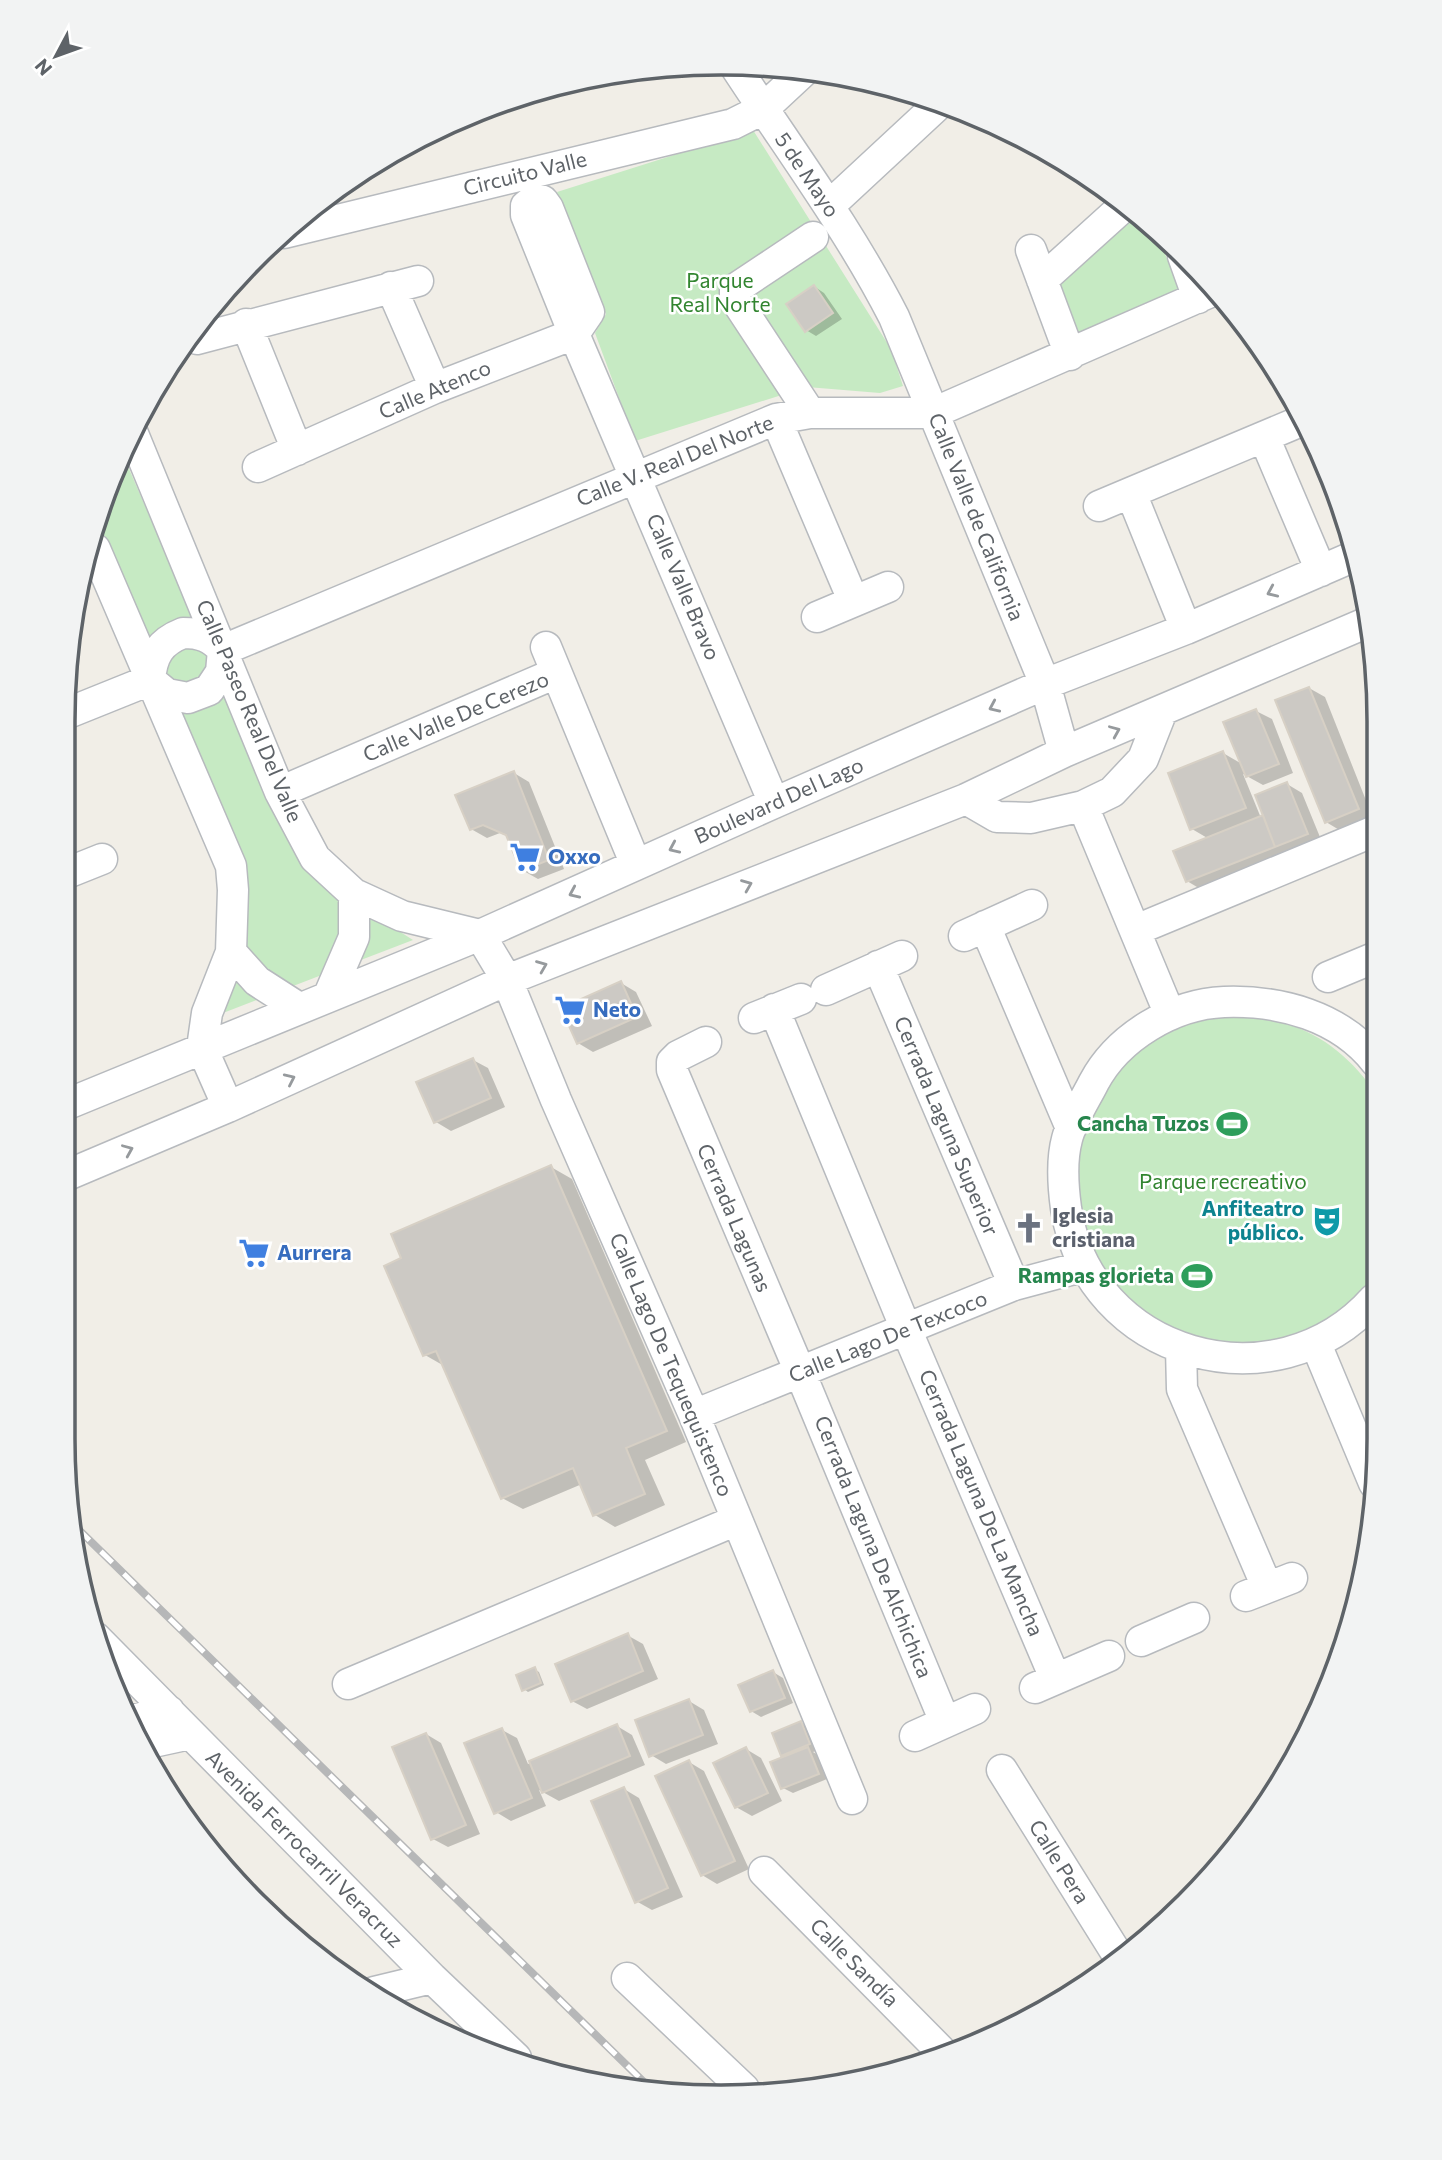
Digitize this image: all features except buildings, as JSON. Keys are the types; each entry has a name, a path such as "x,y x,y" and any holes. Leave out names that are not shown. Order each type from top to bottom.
{"street":[{"name":"5 de Mayo","path":"741,76 829,206 877,285"},
{"name":"Circuito Valle","path":"304,228 733,124 763,109 794,80"},
{"path":"829,206 932,111"},
{"path":"1042,280 1118,212"},
{"path":"810,413 735,299 734,289 813,237"},
{"path":"1031,250 1070,355"},
{"path":"202,337 405,284 435,388"},
{"name":"Calle Valle de California","path":"877,285 894,317 1045,684 1064,752"},
{"name":"Calle V. Real Del Norte","path":"223,650 776,419 810,413 933,413 1206,294"},
{"path":"246,324 297,450"},
{"name":"Calle Atenco","path":"258,467 435,388 574,334"},
{"name":"Calle Valle Bravo","path":"574,334 774,803"},
{"path":"776,419 853,600"},
{"path":"1099,506 1294,424"},
{"path":"1264,436 1321,571"},
{"name":"Calle Paseo Real Del Valle","path":"138,445 280,792 315,858 354,894 402,916 480,935"},
{"path":"1131,493 1186,629"},
{"path":"97,554 231,866 231,952 207,1013 202,1048 228,1107"},
{"name":"Boulevard Del Lago","path":"75,1101 480,935 1045,684 1186,629 1346,560"},
{"path":"817,617 888,587"},
{"path":"75,1172 228,1107 507,980 966,799 1064,752 1359,626"},
{"path":"183,633 198,633 213,639 223,650 222,672 209,690 188,698 167,694 150,680 151,664 157,650 168,639 183,633"},
{"name":"Calle Valle De Cerezo","path":"280,792 551,660 636,865"},
{"path":"76,710 150,680"},
{"path":"966,799 996,817 1031,818 1083,806 1112,792 1143,759 1162,711"},
{"path":"1083,806 1170,1014"},
{"path":"1136,930 1367,834"},
{"path":"75,870 102,859"},
{"path":"329,995 354,937 354,894"},
{"path":"1032,905 974,931 1071,1128"},
{"name":"Calle Lago De Tequequistenco","path":"480,935 507,980 555,1100 694,1415 852,1799"},
{"path":"231,952 257,981 299,1008"},
{"name":"Cerrada Laguna Superior","path":"788,1004 890,961 1014,1286"},
{"path":"1328,977 1367,961"},
{"path":"1367,1051 1335,1027 1296,1009 1254,1001 1211,1003 1170,1014 1134,1036 1103,1065 1066,1142 1062,1184 1069,1226 1085,1266 1110,1301 1142,1329 1181,1348 1226,1359 1272,1357 1316,1344 1357,1318 1367,1307"},
{"name":"Cerrada Laguna De La Mancha","path":"788,1004 906,1329 1045,1683 1108,1656"},
{"name":"Cerrada Lagunas","path":"706,1042 678,1056 672,1062 671,1070 800,1372"},
{"name":"Calle Lago De Texcoco","path":"694,1415 1014,1286 1085,1266"},
{"path":"1316,1344 1366,1463"},
{"path":"1181,1348 1182,1389 1268,1587"},
{"name":"Cerrada Laguna De Alchichica","path":"800,1372 945,1722"},
{"path":"348,1684 737,1520"},
{"path":"1141,1641 1194,1618"},
{"name":"Avenida Ferrocarril Veracruz","path":"113,1655 432,1978 504,2047"},
{"path":"915,1736 975,1709"},
{"path":"139,1718 169,1711"},
{"path":"151,1742 190,1734"},
{"name":"Calle Pera","path":"1002,1770 1115,1950"},
{"name":"Calle Sandía","path":"764,1872 937,2047"},
{"path":"384,1989 432,1978"},
{"path":"627,1978 739,2084"}],"green space":[{"name":"Parque Real Norte","path":"753,130 891,349 903,386 880,393 807,387 635,441 595,333 606,314 557,192"},
{"path":"1120,214 1164,250 1184,300 1074,348 1048,281"},
{"path":"128,466 294,850 331,888 413,940 223,1013 243,952 247,881 101,540"},
{"name":"Parque recreativo","path":"1243,1016 1300,1029 1337,1051 1367,1081 1367,1286 1337,1316 1298,1338 1209,1346 1128,1307 1079,1231 1075,1142 1120,1064 1156,1037 1198,1020"}],"railway":[{"path":"83,1534 641,2079"}],"place":[{"name":"Oxxo","path":"525,857"},
{"name":"Neto","path":"570,1010"},
{"name":"Cancha Tuzos","path":"1232,1124"},
{"name":"Anfiteatro público.","path":"1327,1221"},
{"name":"Iglesia cristiana","path":"1029,1228"},
{"name":"Aurrera","path":"254,1253"},
{"name":"Rampas glorieta","path":"1197,1276"}]}
